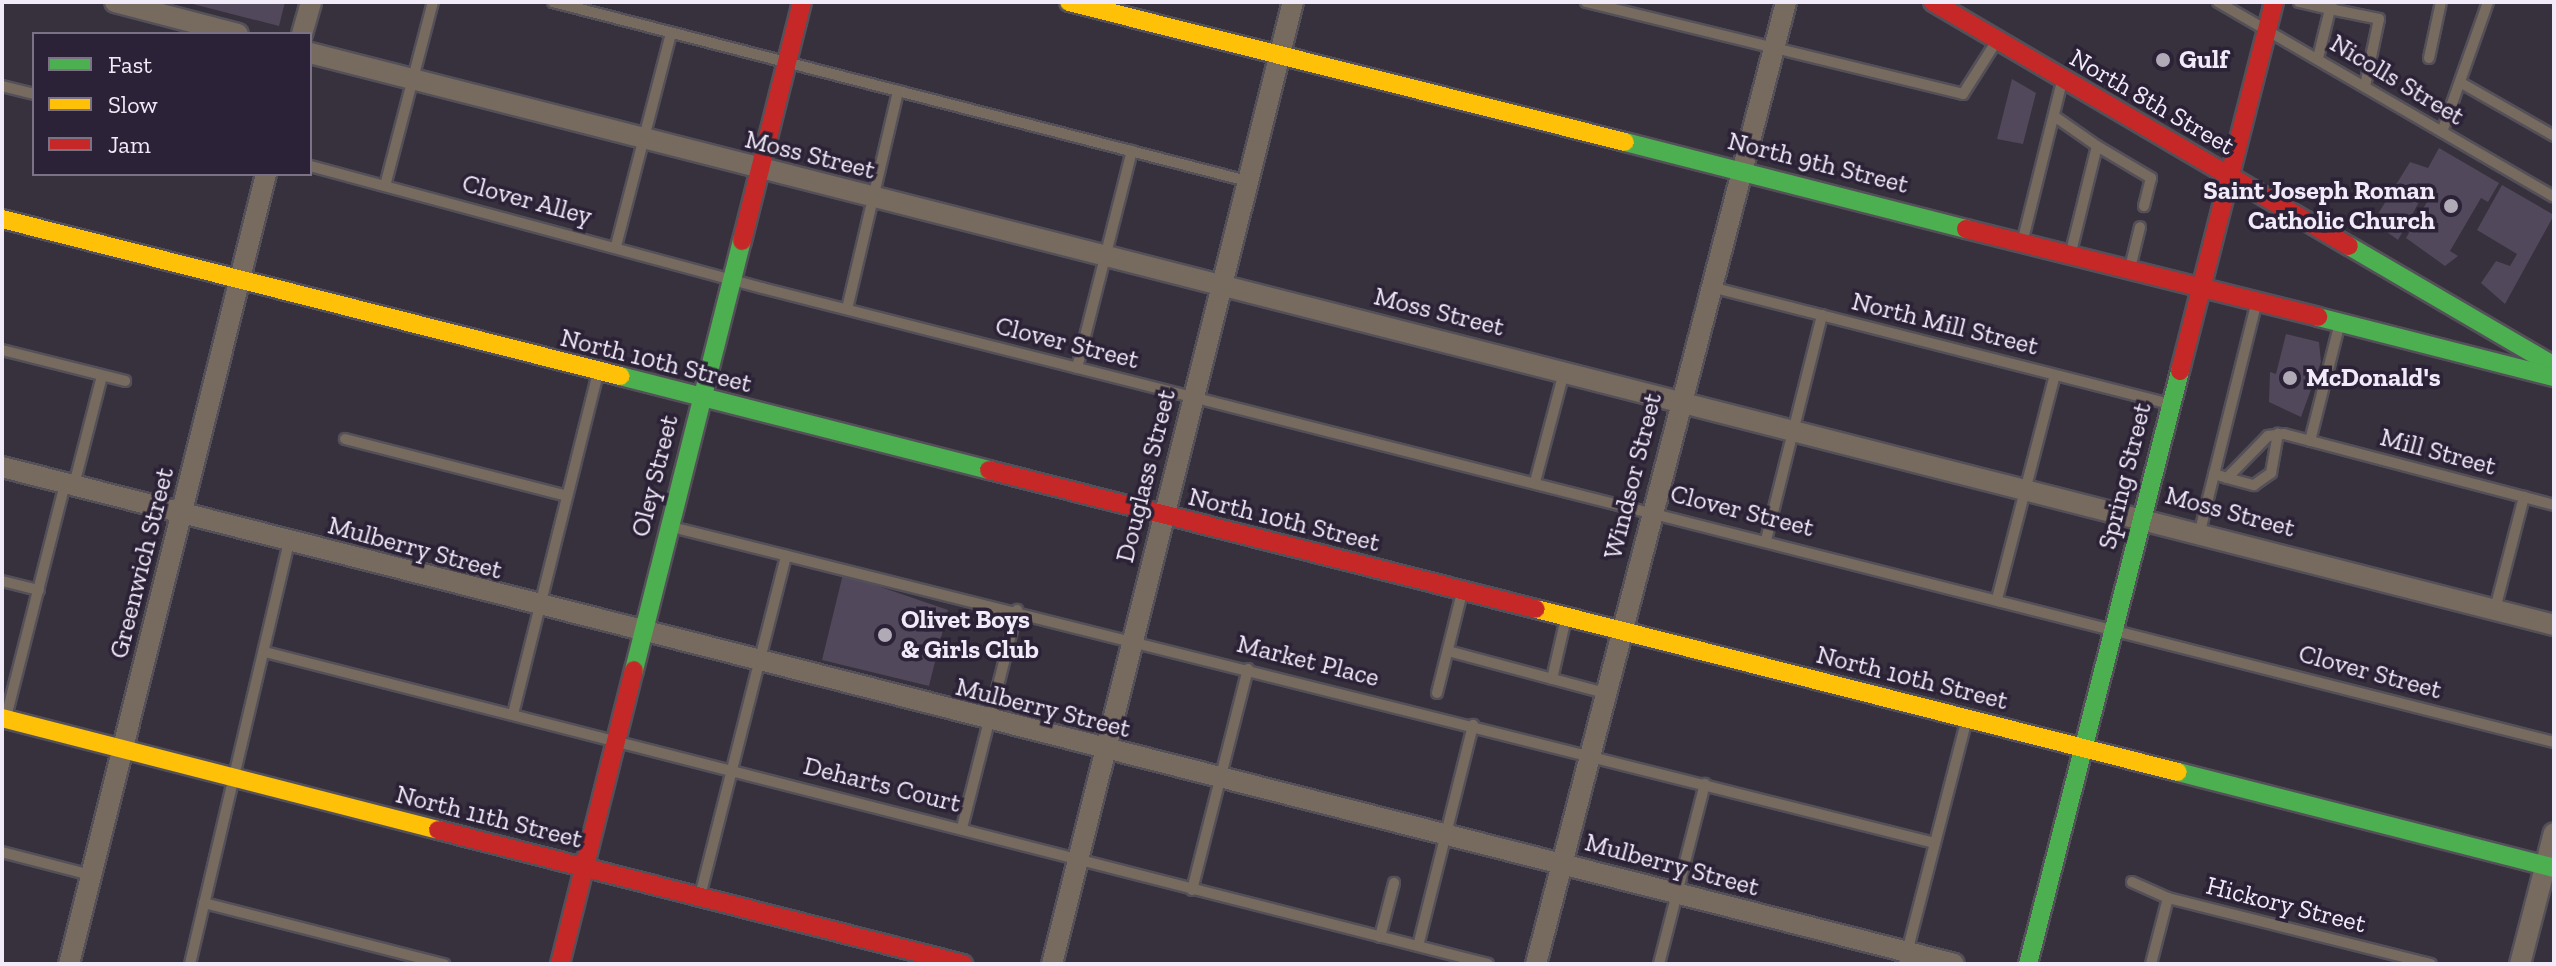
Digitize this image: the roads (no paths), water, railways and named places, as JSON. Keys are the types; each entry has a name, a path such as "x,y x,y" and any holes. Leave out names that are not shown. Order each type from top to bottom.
{"street":[{"path":"115,2 230,32"},
{"path":"303,32 311,2"},
{"name":"Oley Street","path":"560,964 802,2"},
{"name":"North 9th Street","path":"1069,2 2554,377"},
{"name":"Douglass Street","path":"1052,964 1293,2"},
{"name":"Windsor Street","path":"1536,964 1738,169 1786,2"},
{"name":"North 8th Street","path":"1933,2 2062,81 2554,366"},
{"name":"Spring Street","path":"2028,964 2274,2"},
{"name":"Moss Street","path":"312,54 759,169 1794,427 2554,625"},
{"name":"Greenwich Street","path":"69,964 266,176"},
{"name":"North 10th Street","path":"2,219 701,400 2550,867"},
{"name":"Mulberry Street","path":"2,467 539,608 1562,863 1906,958 1954,964"},
{"name":"North 11th Street","path":"4,718 963,964"},
{"path":"2520,964 2550,867 2554,833"}],"lane":[{"path":"385,186 433,2"},
{"path":"553,2 1247,181"},
{"path":"1586,2 1963,94 1996,42"},
{"name":"Nicolls Street","path":"2218,2 2554,197"},
{"path":"2299,2 2348,7 2379,19 2365,86"},
{"path":"2429,58 2441,2"},
{"path":"2442,132 2463,84 2488,2"},
{"path":"2318,58 2331,6"},
{"path":"616,246 671,33"},
{"path":"2023,241 2062,81"},
{"path":"2463,84 2554,136"},
{"path":"2,86 32,94"},
{"path":"847,309 898,91"},
{"path":"2054,116 2151,178 2144,206"},
{"path":"2071,253 2097,146"},
{"path":"1077,368 1132,151"},
{"name":"Clover Alley","path":"312,167 732,278"},
{"path":"2130,268 2140,227"},
{"name":"Clover Street","path":"732,278 1193,398 1766,540 2554,742"},
{"name":"North Mill Street","path":"1708,286 2170,404"},
{"path":"2200,531 2257,301"},
{"path":"1766,540 1822,315"},
{"path":"2310,441 2340,322"},
{"path":"2,350 125,381"},
{"path":"1535,482 1564,370"},
{"path":"513,714 598,373"},
{"path":"1997,599 2055,375"},
{"path":"4,718 102,376"},
{"path":"2214,474 2254,485 2271,473 2278,434"},
{"path":"2227,478 2278,434"},
{"name":"Mill Street","path":"2278,434 2554,505"},
{"path":"345,439 567,496"},
{"path":"2495,609 2524,497"},
{"name":"Market Place","path":"669,526 1017,610 1935,843"},
{"path":"190,964 289,542"},
{"path":"700,898 786,556"},
{"path":"2,581 39,590"},
{"path":"1437,693 1462,591"},
{"path":"962,828 1017,610"},
{"path":"1552,679 1567,617"},
{"path":"1448,651 1605,693"},
{"name":"Deharts Court","path":"265,652 1488,964"},
{"path":"1192,890 1248,669"},
{"path":"1906,958 1967,719"},
{"path":"1418,946 1473,725"},
{"path":"1659,964 1705,784"},
{"path":"2,852 91,875"},
{"name":"Hickory Street","path":"2132,882 2168,898 2398,960 2431,964"},
{"path":"1380,937 1394,883"},
{"path":"2151,964 2168,898"},
{"path":"204,903 440,964"}],"place":[{"name":"Gulf","path":"2163,60"},
{"name":"Saint Joseph Roman Catholic Church","path":"2451,206"},
{"name":"McDonald's","path":"2290,378"},
{"name":"Olivet Boys & Girls Club","path":"885,635"}]}
